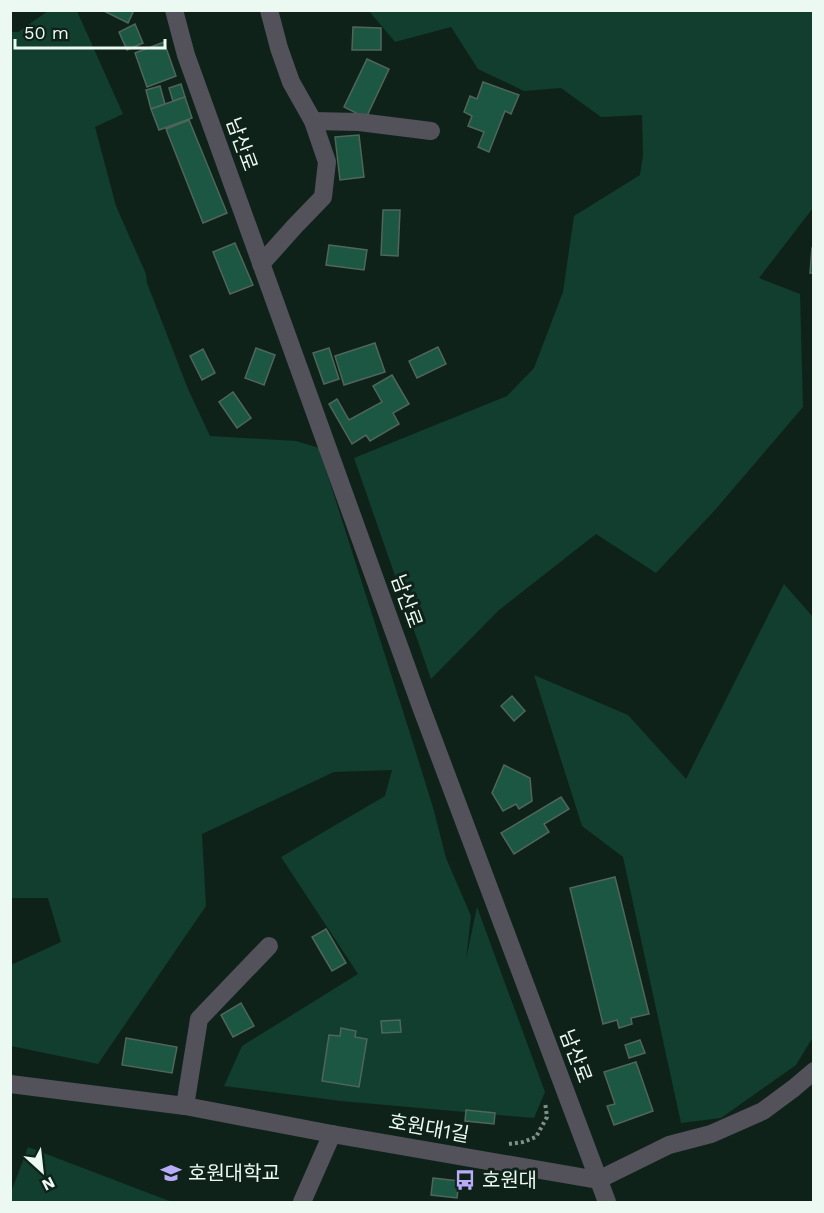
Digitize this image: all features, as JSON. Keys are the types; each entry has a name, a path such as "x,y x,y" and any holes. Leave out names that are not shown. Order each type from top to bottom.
{"street":[{"name":"남산로","path":"174,10 186,55 422,708 608,1203"},
{"path":"261,264 323,197 327,162 313,120 291,82 269,10"},
{"path":"313,120 359,122 431,131"},
{"path":"185,1106 199,1019 269,946"},
{"path":"598,1180 669,1145 711,1134 763,1111 795,1088 813,1071"},
{"name":"호원대1길","path":"10,1084 185,1106 598,1180"},
{"path":"302,1203 332,1134"}],"path":[{"path":"501,1143 517,1143 536,1137 547,1117 545,1102"}],"green space":[{"path":"48,11 77,11 123,114 95,127 116,206 146,274 147,283 188,389 210,436 296,441 319,448 414,746 446,858 471,916 466,959 477,907 545,1092 534,1118 341,1101 224,1086 242,1046 358,974 281,857 385,796 392,770 334,772 202,834 206,906 98,1064 11,1046 11,965 61,942 48,898 11,898 10,32 18,32"},
{"path":"369,11 813,11 813,208 759,278 800,294 803,407 715,510 656,573 596,534 499,610 431,679 354,458 507,396 534,368 563,292 574,216 640,175 643,155 642,115 601,117 561,88 524,91 478,69 451,27 395,42"},
{"path":"784,584 813,617 813,1037 796,1065 721,1118 681,1123 623,857 582,826 534,675 628,715 686,779"},
{"path":"28,1147 172,1202 11,1202 11,1192"}],"building":[{"path":"102,10 134,10 128,23"},
{"path":"135,24 143,43 127,50 119,32"},
{"path":"353,27 381,28 381,50 352,50"},
{"path":"164,42 176,76 147,87 135,53"},
{"path":"367,59 389,69 366,118 344,107"},
{"path":"483,82 519,95 511,114 505,111 489,152 478,147 484,132 468,126 472,116 464,112 470,96 477,99"},
{"path":"181,84 185,97 173,101 169,88"},
{"path":"160,86 165,104 151,109 146,90"},
{"path":"185,97 192,118 159,130 151,109"},
{"path":"189,120 227,213 203,223 166,129"},
{"path":"359,135 364,177 340,180 335,137"},
{"path":"383,210 400,210 398,256 381,255"},
{"path":"235,243 253,285 230,294 213,252"},
{"path":"329,245 367,250 364,270 326,265"},
{"path":"812,248 814,248 814,273 810,273"},
{"path":"375,343 385,372 344,385 335,356"},
{"path":"438,347 446,364 417,378 409,361"},
{"path":"256,348 275,355 264,385 245,378"},
{"path":"329,348 339,379 324,384 313,353"},
{"path":"203,349 215,373 202,380 190,356"},
{"path":"392,375 409,404 393,413 399,424 370,441 366,435 352,444 329,404 337,399 349,420 382,402 373,386"},
{"path":"233,392 251,418 237,428 219,402"},
{"path":"512,696 525,711 514,721 501,706"},
{"path":"504,765 530,778 532,801 519,809 516,804 503,811 492,793"},
{"path":"561,797 569,809 544,824 549,832 514,854 501,833"},
{"path":"615,877 649,1014 631,1018 632,1024 619,1028 617,1020 603,1024 570,888"},
{"path":"326,929 346,963 332,971 312,937"},
{"path":"241,1003 254,1026 233,1037 221,1015"},
{"path":"400,1020 401,1032 382,1033 381,1021"},
{"path":"341,1028 356,1031 355,1037 367,1039 359,1087 322,1081 329,1035 340,1036"},
{"path":"126,1038 177,1047 172,1073 122,1065"},
{"path":"640,1040 645,1053 629,1058 625,1045"},
{"path":"636,1062 653,1111 614,1125 607,1106 615,1104 604,1072"},
{"path":"466,1110 495,1113 494,1124 465,1121"},
{"path":"433,1178 459,1181 457,1198 431,1195"}],"place":[{"name":"호원대학교","path":"171,1173"},
{"name":"호원대","path":"465,1180"}]}
